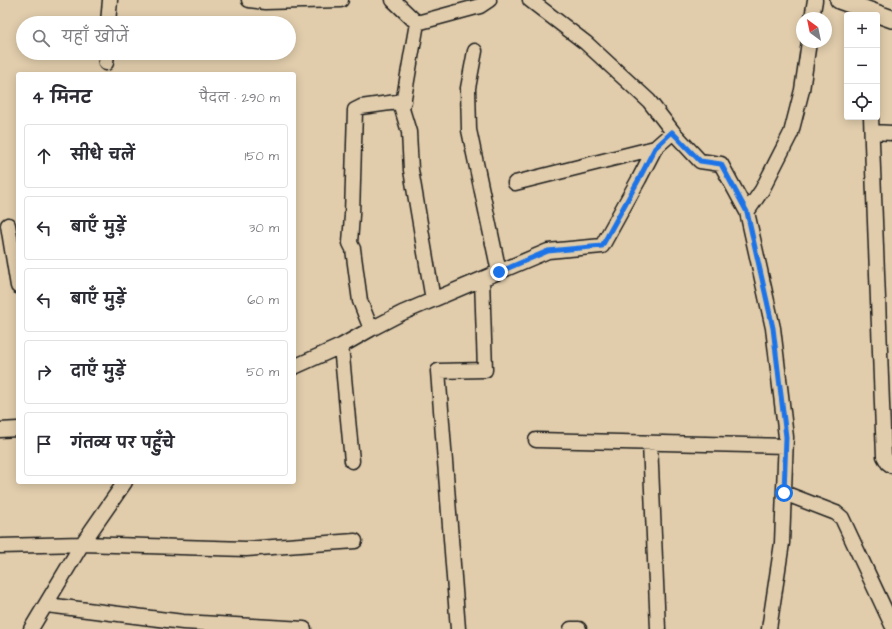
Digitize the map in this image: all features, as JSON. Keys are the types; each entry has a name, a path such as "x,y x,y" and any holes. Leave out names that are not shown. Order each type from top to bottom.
{"street":[{"path":"109,16 110,0"},
{"path":"249,0 265,2 341,0"},
{"path":"393,0 417,23"},
{"path":"417,23 480,6 489,0"},
{"path":"530,0 586,43 649,101 672,132 700,161 721,164 747,212 773,328 786,437 782,543 768,629"},
{"path":"813,12 815,0"},
{"path":"839,0 868,12"},
{"path":"880,16 892,19"},
{"path":"417,23 402,109 409,132 411,170 433,300"},
{"path":"747,212 762,190 791,133 802,90 808,48"},
{"path":"475,51 468,88 469,130 499,272"},
{"path":"371,329 360,301 355,260 350,243 355,110 361,107 404,101"},
{"path":"871,120 884,456 888,463 892,466"},
{"path":"296,366 341,346 371,329 433,300 548,251 602,246 655,148 672,132"},
{"path":"872,132 892,133"},
{"path":"515,183 655,148"},
{"path":"8,225 16,274"},
{"path":"458,629 438,371 485,370 482,279"},
{"path":"341,346 352,461"},
{"path":"0,430 16,429"},
{"path":"536,440 785,446"},
{"path":"650,443 658,629"},
{"path":"31,629 47,605 82,544 123,484"},
{"path":"784,493 836,513 842,518 892,625"},
{"path":"0,546 82,544 246,549 355,541"},
{"path":"47,605 182,626 304,629"},
{"path":"571,629 579,629"}],"route":[{"path":"499,272 548,251 602,246 655,148 672,132 700,161 721,164 747,212 773,328 786,437 784,493"}]}
